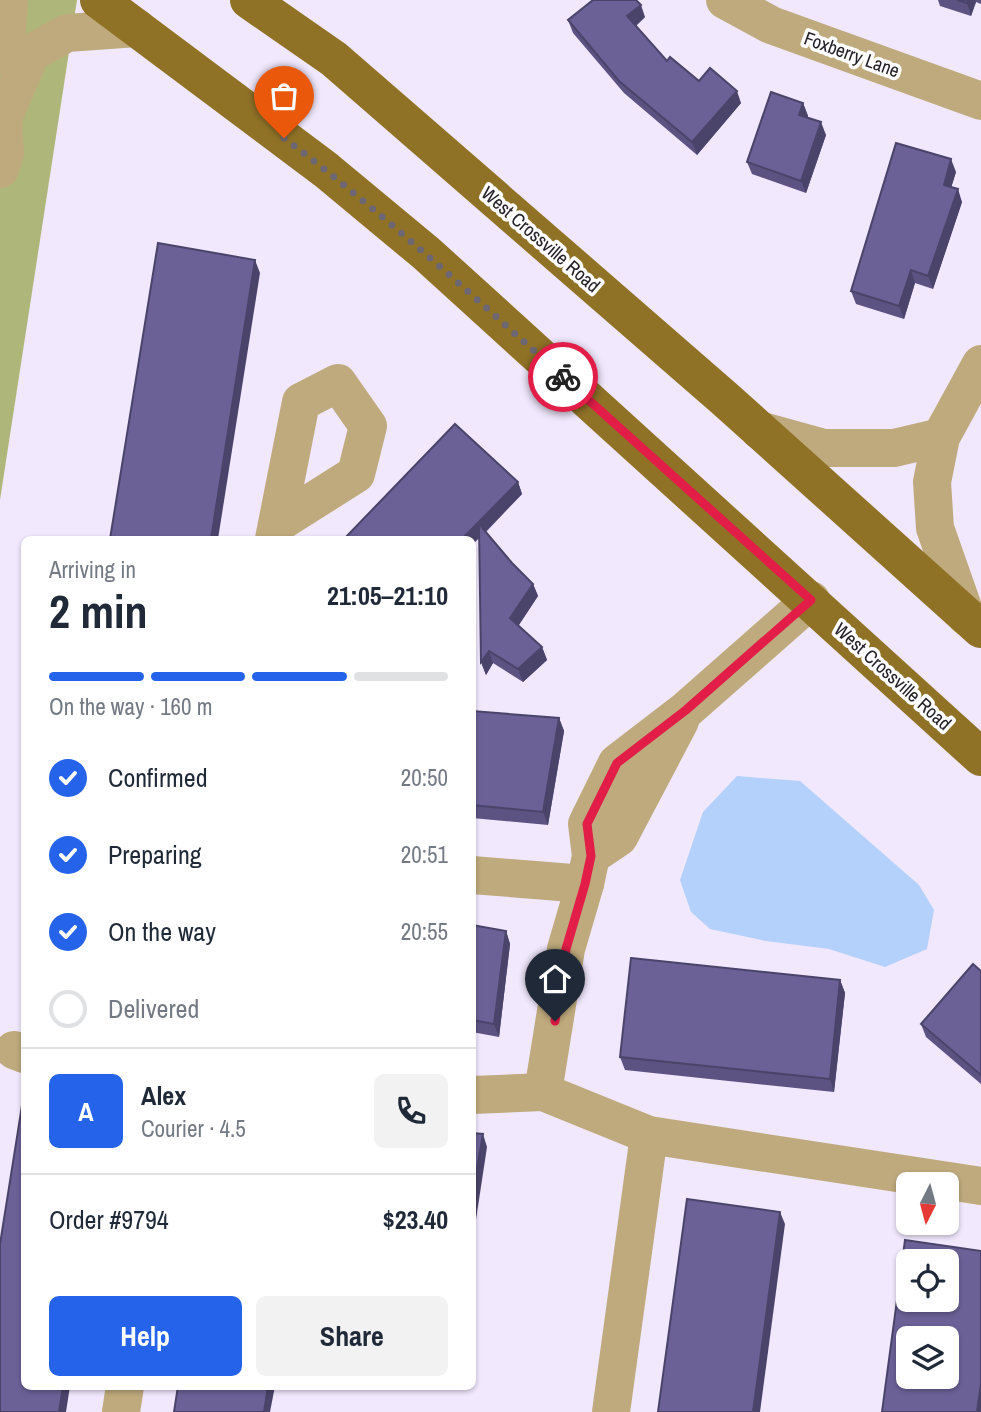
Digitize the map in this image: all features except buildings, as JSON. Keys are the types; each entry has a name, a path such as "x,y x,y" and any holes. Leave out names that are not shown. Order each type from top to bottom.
{"main road":[{"name":"West Crossville Road","path":"99,0 326,170 426,254 811,600 981,757"},
{"name":"West Crossville Road","path":"249,0 334,59 760,430 973,622"}],"street":[{"path":"0,169 5,153 3,118 12,51 9,0"},
{"name":"Foxberry Lane","path":"725,0 771,25 981,101"},
{"path":"12,51 67,33 137,28"},
{"path":"973,622 935,528 932,482 941,437 981,364"},
{"path":"338,383 368,426 356,474 276,531 301,402 338,383"},
{"path":"760,430 824,448 894,448 941,437"},
{"path":"543,1092 566,949 588,870 587,824 617,763 686,710 811,600"},
{"path":"476,875 588,870"},
{"path":"476,1095 543,1092 649,1135 981,1186"},
{"path":"611,1412 649,1135"},
{"path":"121,1412 124,1390"}],"green space":[{"path":"0,0 77,0 0,500"}],"water":[{"path":"737,776 800,781 919,885 934,910 927,949 885,967 829,949 766,941 710,929 691,912 680,880 703,812"}],"way so far":[{"path":"284,138 426,254 563,377"}],"route":[{"path":"555,1021 566,949 591,856 587,824 617,763 686,710 811,600 563,377"}]}
